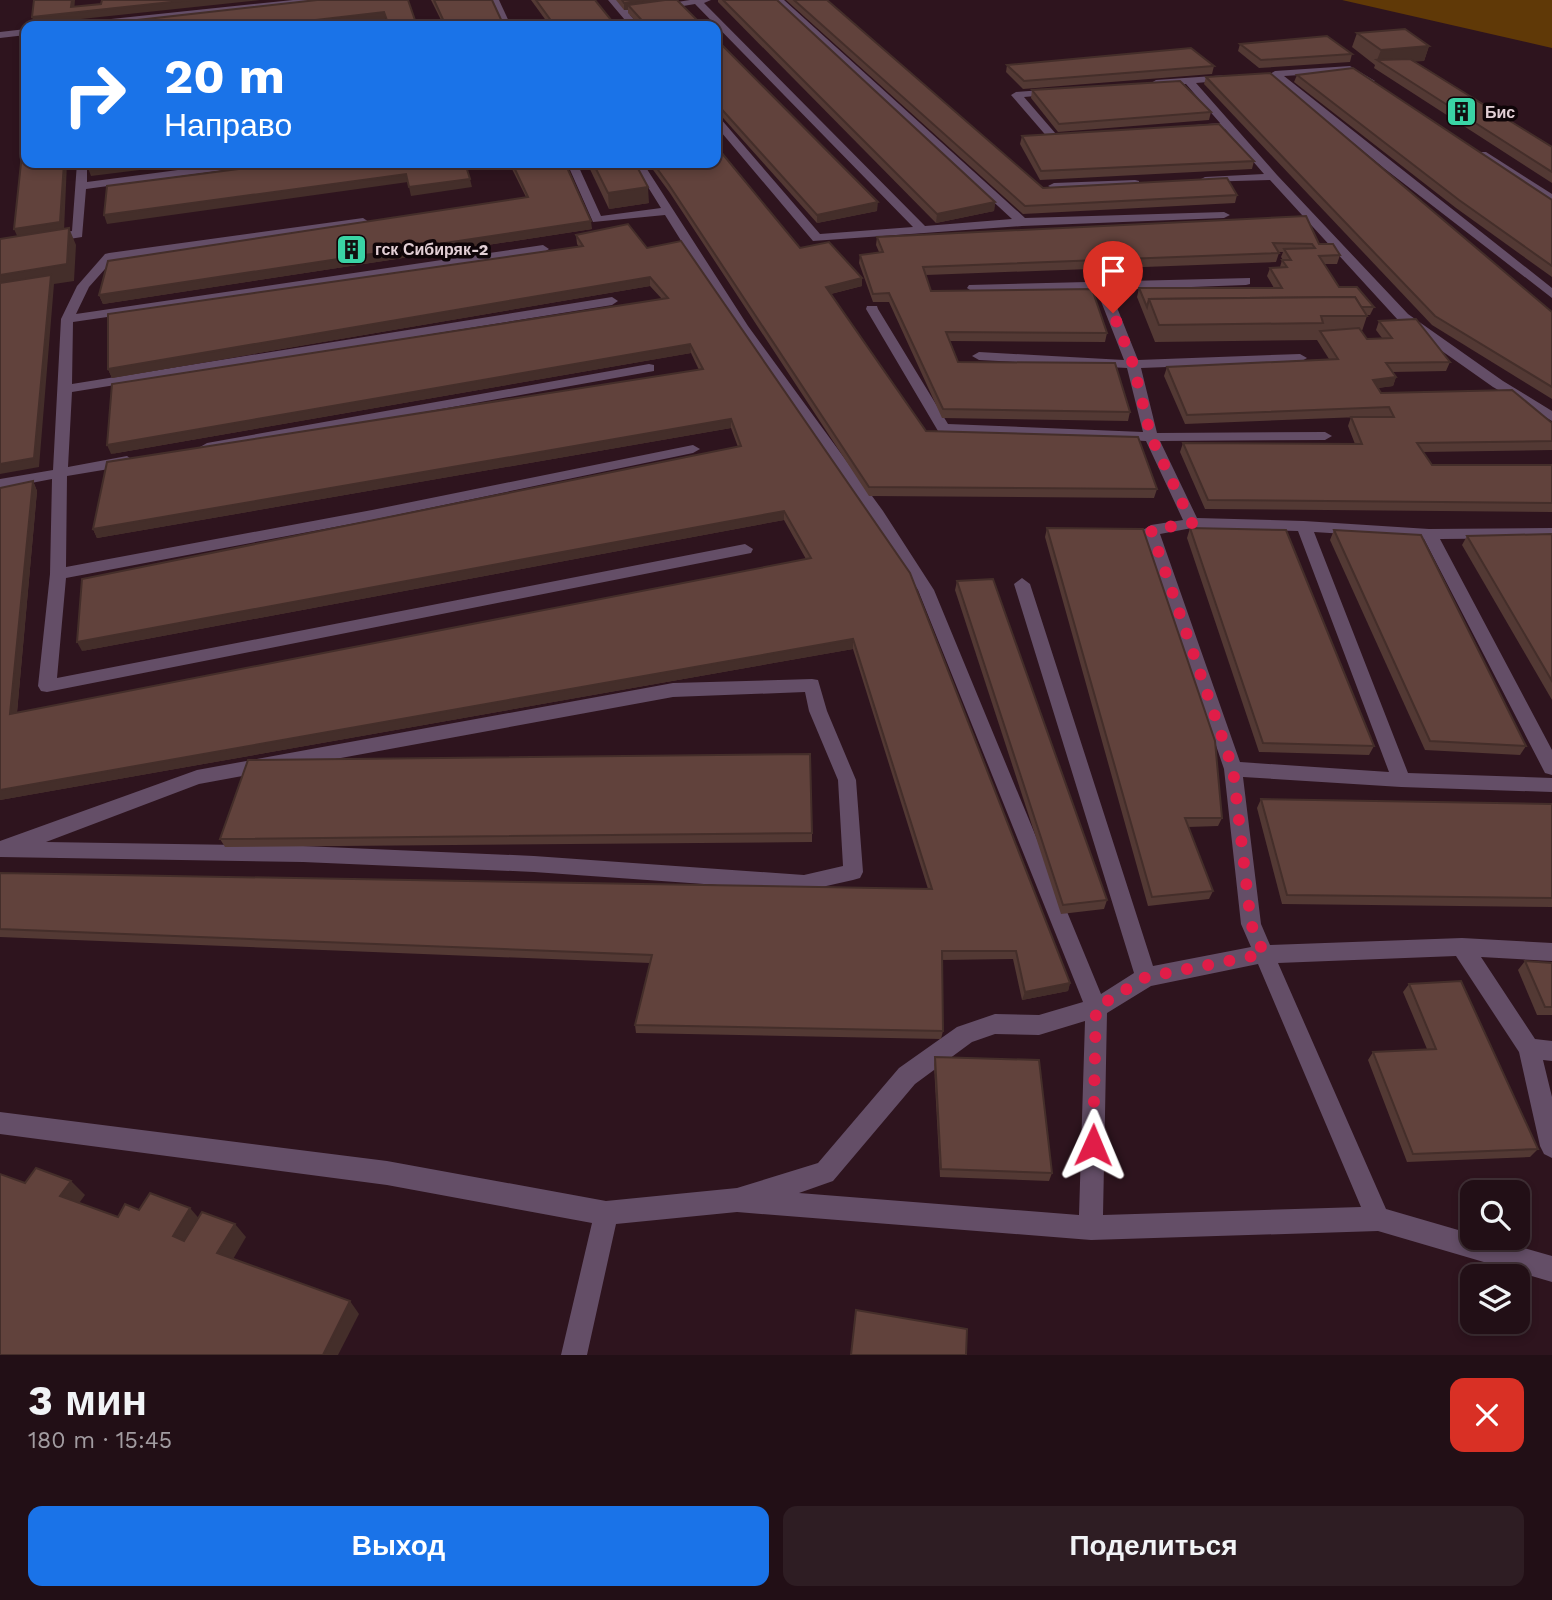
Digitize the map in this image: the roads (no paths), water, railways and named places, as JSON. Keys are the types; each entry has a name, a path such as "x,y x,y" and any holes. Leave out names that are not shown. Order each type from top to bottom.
{"lane":[{"path":"126,21 318,0"},
{"path":"495,0 505,21"},
{"path":"612,0 630,21"},
{"path":"779,0 1022,222"},
{"path":"623,13 700,1 719,21"},
{"path":"721,23 922,230"},
{"path":"0,35 21,33"},
{"path":"1384,90 1350,68 1269,74 1552,294"},
{"path":"1149,84 1238,77"},
{"path":"1189,80 1273,177 1403,317 1498,384 1552,417"},
{"path":"1069,90 1016,95 1053,137 1080,135"},
{"path":"1188,128 1228,125"},
{"path":"721,126 817,239 1022,222 1224,215"},
{"path":"1474,149 1552,200"},
{"path":"0,246 78,234 82,168"},
{"path":"81,186 216,168"},
{"path":"574,168 597,220 668,211"},
{"path":"641,168 742,327 878,515 926,590 1096,1008 1091,1228"},
{"path":"1191,180 1273,177"},
{"path":"1055,186 1150,182"},
{"path":"373,221 109,257 83,286 67,319 58,574 47,687 744,549"},
{"path":"67,319 543,249"},
{"path":"973,288 1102,287 1246,281"},
{"path":"1102,287 1133,364 1151,437 1192,523"},
{"path":"65,389 612,301"},
{"path":"872,309 943,428 1151,437 1325,436"},
{"path":"979,356 1133,364 1300,358"},
{"path":"197,448 649,368"},
{"path":"58,574 372,515 693,449"},
{"path":"0,484 142,458"},
{"path":"1378,1219 1251,924 1233,769 1151,530 1192,523 1304,526 1429,534 1552,533"},
{"path":"1304,526 1401,780"},
{"path":"1429,534 1552,768"},
{"path":"1022,584 1146,977"},
{"path":"812,685 818,711 847,780 853,872 804,883 507,863 303,854 4,848 197,777 673,690 812,685"},
{"path":"1233,769 1401,780 1552,785"},
{"path":"737,1200 825,1173 906,1076 965,1034 995,1024 1039,1025 1096,1008 1146,977 1264,954 1462,947 1552,952"},
{"path":"1462,947 1530,1048 1552,1146"},
{"path":"1530,1048 1552,1051"},
{"path":"0,1123 171,1147 387,1172 606,1213 737,1200 1091,1228 1378,1219 1552,1269"},
{"path":"574,1355 606,1213"}],"place":[{"name":"Бис","path":"1462,112"},
{"name":"гск Сибиряк-2","path":"352,249"}]}
